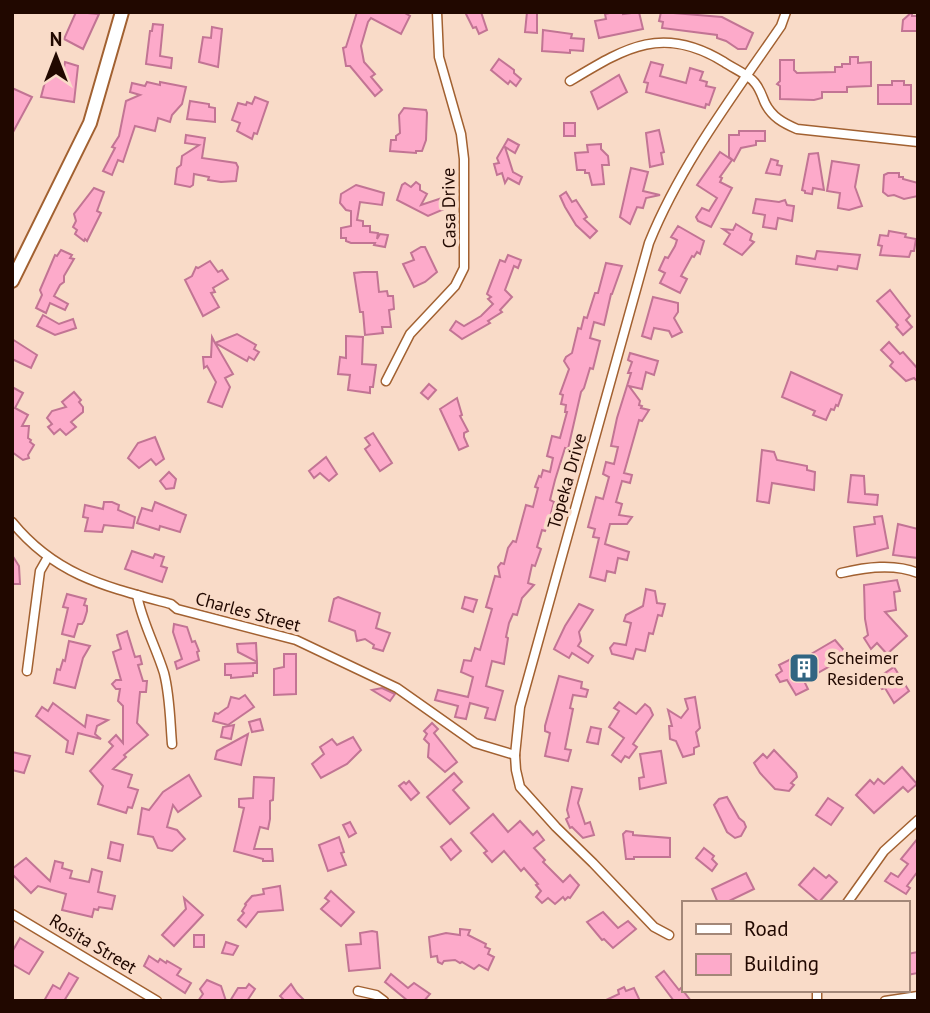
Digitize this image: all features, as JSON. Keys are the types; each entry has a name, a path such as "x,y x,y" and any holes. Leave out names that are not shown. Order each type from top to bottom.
{"main road":[{"path":"12,281 90,123 122,12"}],"street":[{"name":"Casa Drive","path":"386,381 410,334 455,286 464,268 462,144 457,115 439,57 437,12"},
{"name":"Topeka Drive","path":"669,934 654,927 520,787 515,755 520,707 649,243 681,176 712,124 780,26 786,12"},
{"path":"570,81 629,48 651,43 690,46 708,53 754,81 770,112 781,122 797,129 918,142"},
{"name":"Charles Street","path":"12,522 48,557 85,579 171,604 177,610 296,640 397,688 475,743 515,755"},
{"path":"27,671 40,571 48,557"},
{"path":"841,573 898,566 918,573"},
{"path":"137,595 165,676 172,744"},
{"path":"848,901 884,851 918,820"},
{"name":"Rosita Street","path":"12,914 157,1001"},
{"path":"358,990 376,995 384,1001"},
{"path":"885,1001 918,996"}],"building":[{"path":"76,12 99,14 83,49 64,39"},
{"path":"357,12 403,12 410,16 401,34 371,18 368,22 361,46 364,62 375,74 371,77 382,90 375,96 350,66 346,66 343,48 346,47"},
{"path":"465,12 481,12 487,30 479,34"},
{"path":"527,12 537,12 537,33 525,32"},
{"path":"639,12 643,29 599,38 595,21 606,19 605,14"},
{"path":"661,12 722,17 753,33 746,49 738,49 717,38 717,35 662,28 663,22 659,21"},
{"path":"912,12 912,16 918,16 918,31 902,31 903,20"},
{"path":"153,24 163,25 160,56 172,58 171,68 146,64"},
{"path":"212,27 222,29 218,67 199,62 203,37 211,38"},
{"path":"543,30 572,34 571,38 584,39 583,51 542,51"},
{"path":"850,57 858,57 858,63 871,62 871,86 847,87 847,92 822,92 822,98 814,100 780,99 780,86 777,84 780,81 780,60 794,60 794,70 797,73 835,72 835,67 850,64"},
{"path":"499,59 521,79 516,86 510,81 508,84 491,70"},
{"path":"65,62 78,66 74,102 41,97 47,74 54,75 55,67 64,68"},
{"path":"651,62 663,65 660,76 686,83 690,68 703,72 700,80 707,82 706,86 715,88 709,105 706,104 705,108 646,92 648,83 644,82"},
{"path":"619,75 627,92 598,109 591,92"},
{"path":"892,81 904,81 904,85 911,85 911,104 878,104 878,85 892,85"},
{"path":"147,82 186,87 182,104 172,115 170,122 158,118 155,131 135,126 123,162 118,160 112,175 103,171 119,136 126,101 140,95 130,92 132,83 145,86"},
{"path":"12,88 32,97 12,134"},
{"path":"255,97 268,102 257,134 254,133 252,139 237,131 240,123 232,120 238,103 252,104"},
{"path":"190,101 209,104 209,107 215,108 215,122 187,119"},
{"path":"404,108 426,110 426,140 422,151 390,151 391,140 396,140 400,133 399,115"},
{"path":"564,123 575,123 575,136 564,136"},
{"path":"659,130 664,152 661,153 663,164 650,167 646,133"},
{"path":"739,131 765,131 765,141 756,141 756,145 741,148 734,161 729,157 729,135 739,135"},
{"path":"186,135 205,138 202,158 236,163 236,181 208,180 209,177 194,174 193,185 190,187 175,184 182,156 199,145 185,143"},
{"path":"508,139 519,145 515,153 505,147 513,172 522,177 519,184 508,178 505,183 502,173 497,175 494,164 499,163 497,158"},
{"path":"601,144 601,149 608,156 609,165 602,165 604,184 592,185 589,173 577,170 575,153 588,152 587,145"},
{"path":"720,152 732,160 720,177 720,182 732,188 711,227 698,221 696,217 702,208 709,211 717,198 697,185"},
{"path":"818,153 824,190 813,188 812,194 805,193 802,190 809,154"},
{"path":"771,159 782,166 780,175 766,173"},
{"path":"832,161 859,165 855,187 862,206 849,210 838,208 840,193 827,191"},
{"path":"631,168 648,172 643,191 660,195 646,198 643,208 637,207 630,224 620,217"},
{"path":"899,173 899,177 918,183 918,196 904,199 888,196 883,192 884,175"},
{"path":"416,182 420,185 420,190 427,194 421,205 445,197 449,207 428,216 397,200 402,185 405,183 411,187"},
{"path":"356,185 384,193 382,205 360,202 357,220 363,221 363,226 370,226 370,232 378,233 377,239 380,234 388,235 385,247 374,245 375,243 351,243 346,241 346,238 341,238 341,228 351,226 351,211 346,210 340,203 341,194"},
{"path":"94,188 104,192 97,211 101,213 87,241 84,241 75,234 77,230 73,227 76,221 74,214"},
{"path":"566,192 572,202 576,200 587,217 584,219 597,231 590,238 576,225 565,207 560,196"},
{"path":"756,199 779,202 785,200 787,205 794,206 792,221 778,218 776,229 763,227 765,215 753,213"},
{"path":"736,224 752,234 750,240 754,242 742,255 724,244 730,234 723,229 733,230"},
{"path":"678,226 704,241 700,254 697,252 692,256 681,276 687,279 680,293 660,283 665,273 659,270 665,257 668,258 675,246 677,240 671,237"},
{"path":"889,231 916,239 914,251 911,251 909,257 880,255 880,235 888,236"},
{"path":"425,247 437,272 414,287 403,264 414,260 411,253"},
{"path":"61,250 72,255 70,258 74,259 64,276 64,282 54,296 68,304 65,310 50,303 46,313 36,308 42,295 40,290 55,255"},
{"path":"817,251 860,255 857,269 838,266 837,270 796,264 797,256 815,259"},
{"path":"508,255 521,260 518,268 514,266 505,290 512,297 500,310 502,312 488,321 490,323 462,339 450,330 456,321 464,326 481,316 493,304 487,294 500,260 505,262"},
{"path":"210,261 218,272 222,270 228,279 213,288 215,292 211,293 219,307 203,316 185,280 192,276 196,267"},
{"path":"606,263 622,266 611,294 604,325 594,322 590,338 600,341 593,369 590,368 581,392 568,449 565,448 555,480 550,500 554,502 549,521 545,531 542,530 537,547 541,549 535,566 532,565 528,583 534,585 522,598 517,615 513,614 509,623 504,664 492,661 486,686 503,691 495,720 485,718 488,708 470,703 466,719 455,717 458,706 435,700 438,690 468,697 473,677 461,672 464,660 471,661 475,648 480,650 492,609 486,607 495,576 500,577 498,567 501,563 504,564 508,548 513,541 516,542 526,505 533,507 539,476 541,477 543,470 550,472 553,458 547,456 552,436 560,438 567,412 566,405 561,404 563,395 560,394 569,369 564,361 572,353 578,328 581,329 595,293 598,293"},
{"path":"377,272 379,292 387,291 388,296 393,296 394,309 389,310 391,327 382,327 383,333 365,335 354,273"},
{"path":"890,290 910,316 906,320 912,327 903,335 896,327 898,325 877,301"},
{"path":"653,297 678,303 678,312 674,318 682,332 672,337 669,331 654,328 651,339 642,336"},
{"path":"43,315 59,324 73,319 76,328 55,335 37,326"},
{"path":"237,334 256,345 254,349 259,352 254,360 249,357 247,361 215,343"},
{"path":"346,336 363,337 362,364 376,365 370,393 348,390 350,375 338,374 340,357 346,358"},
{"path":"212,337 233,374 225,378 230,387 222,407 208,402 216,382 207,366 204,368 203,357 211,357"},
{"path":"12,339 37,355 31,368 12,359"},
{"path":"889,342 900,354 903,352 918,369 918,382 914,378 906,381 890,366 893,362 881,350"},
{"path":"630,353 658,361 654,375 646,372 642,389 629,386 640,401 641,408 649,410 642,421 639,420 624,473 632,475 630,483 622,481 616,502 622,504 619,515 632,517 627,524 610,524 605,544 629,552 627,560 618,558 615,573 607,571 605,581 590,577 599,538 593,537 595,529 588,527 596,497 603,499 609,477 603,474 606,462 614,464 618,447 611,446 631,373 628,373 632,362 628,360"},
{"path":"791,372 842,395 838,406 836,405 834,410 831,409 826,420 813,415 815,411 782,397"},
{"path":"429,384 436,390 428,399 421,393"},
{"path":"12,387 23,393 15,408 28,415 22,426 29,426 28,438 34,445 29,458 23,460 12,452"},
{"path":"74,392 83,407 83,412 71,422 76,427 66,435 60,429 54,434 48,427 52,424 47,418 52,411 66,407 62,402"},
{"path":"457,398 462,415 460,416 468,431 464,433 464,437 468,446 459,450 440,409"},
{"path":"373,433 392,463 380,471 365,449 370,445 365,438"},
{"path":"155,437 164,459 156,465 151,459 139,468 128,458 138,443"},
{"path":"762,450 774,452 777,460 807,466 807,470 815,472 814,490 772,483 769,503 757,501"},
{"path":"326,457 337,474 329,481 320,473 314,478 309,471"},
{"path":"169,472 176,479 174,488 166,489 160,481"},
{"path":"851,475 864,476 865,494 878,495 877,505 848,502"},
{"path":"104,502 119,505 118,510 135,517 133,528 104,525 102,532 85,531 88,518 83,517 85,505 103,509"},
{"path":"155,502 186,515 180,532 160,526 159,530 137,523 142,508 152,511"},
{"path":"882,516 888,548 857,556 854,527 875,524 874,517"},
{"path":"898,524 918,529 918,558 893,555"},
{"path":"132,551 153,558 155,554 164,557 161,566 167,568 162,582 125,569"},
{"path":"12,555 19,566 20,584 12,584"},
{"path":"897,580 900,591 894,592 896,610 885,612 907,636 887,654 877,643 871,649 864,638 868,635 864,585"},
{"path":"646,589 655,591 657,603 665,604 662,616 658,615 653,634 649,633 645,651 636,649 633,659 612,654 610,648 614,643 626,645 631,623 624,621 626,615 643,606"},
{"path":"67,594 86,599 84,621 78,624 74,637 62,634 68,608 63,607"},
{"path":"338,597 380,613 376,628 390,633 383,651 373,648 374,645 365,639 357,641 355,631 329,621 334,599"},
{"path":"465,597 477,600 473,612 462,608"},
{"path":"579,604 593,610 579,632 581,641 578,646 593,656 588,663 572,653 569,658 554,649"},
{"path":"174,624 187,627 192,642 195,641 199,651 199,660 177,669 175,662 182,659 173,632"},
{"path":"127,631 135,657 140,656 142,664 138,665 143,681 147,681 146,692 140,692 137,723 148,735 124,755 126,757 113,769 132,775 128,787 138,790 132,808 128,807 126,813 98,804 103,786 90,771 113,746 109,742 116,735 123,743 123,706 118,701 120,689 116,689 112,684 121,680 113,652 121,649 117,635"},
{"name":"Scheimer Residence","path":"835,640 847,654 804,681 808,689 796,695 787,680 780,682 776,675 782,671 779,665 791,659 794,664"},
{"path":"69,641 90,646 83,658 75,688 54,683 57,669 60,670 63,660 65,661"},
{"path":"256,643 257,662 238,652 237,644"},
{"path":"284,654 296,654 296,694 274,695 274,669 284,667"},
{"path":"257,663 257,673 253,673 253,676 231,678 231,675 225,675 225,664"},
{"path":"894,667 909,691 894,703 885,688 882,689 878,684 881,681 879,677"},
{"path":"559,676 582,682 581,688 588,690 586,697 573,695 565,749 571,750 568,761 545,756 550,733 545,731 545,726"},
{"path":"382,688 395,694 390,701 372,690"},
{"path":"245,695 254,707 228,725 213,721 215,713 218,714 228,707 231,697 239,699"},
{"path":"695,697 700,728 696,732 699,746 694,748 694,754 683,757 676,741 670,739 669,726 672,726 668,710 681,718 688,709 685,699"},
{"path":"619,702 636,714 645,704 653,715 633,744 637,747 629,758 625,756 621,762 612,755 624,738 609,727 619,711 614,708"},
{"path":"53,703 85,727 87,715 108,720 97,726 95,734 101,739 78,733 73,754 66,752 68,741 36,716 42,707 48,711"},
{"path":"260,719 263,730 252,732 249,722"},
{"path":"432,723 438,729 434,733 457,762 445,772 428,757 429,744 424,739 427,734 424,731"},
{"path":"234,725 231,739 221,737 223,727"},
{"path":"591,727 601,729 598,744 587,742"},
{"path":"248,734 241,765 215,759 217,751"},
{"path":"353,737 361,750 347,764 321,778 312,764 324,754 320,747 332,739 337,745"},
{"path":"774,750 796,773 797,777 791,783 794,785 789,791 775,789 754,763 763,754 767,758"},
{"path":"661,751 666,783 640,789 639,778 644,777 640,754"},
{"path":"12,752 30,756 24,773 12,770"},
{"path":"902,767 917,784 908,792 903,787 874,813 856,795 870,780 874,784 878,779 884,784"},
{"path":"454,773 462,782 453,790 469,808 450,824 427,797"},
{"path":"189,775 201,796 178,812 173,805 167,827 177,830 185,839 172,851 158,848 153,837 138,834 142,808 149,810 163,792"},
{"path":"254,777 274,778 268,829 260,827 254,849 272,849 273,861 263,861 234,851 244,808 239,807 239,799 253,798"},
{"path":"409,781 419,793 411,800 399,786"},
{"path":"572,787 582,789 578,803 585,824 590,822 594,835 583,838 570,828 566,819 569,817 567,810"},
{"path":"727,797 746,827 741,836 735,838 727,832 714,805 719,799"},
{"path":"828,798 843,808 831,825 816,815"},
{"path":"493,814 508,832 520,821 533,835 537,831 544,840 534,848 545,860 543,862 563,882 570,875 579,885 570,898 565,900 563,897 555,904 548,898 542,903 536,897 541,891 536,885 538,884 524,868 521,871 504,851 492,862 484,853 487,851 471,833"},
{"path":"350,822 356,833 349,837 343,825"},
{"path":"626,831 633,832 633,835 670,838 670,857 626,859 623,834"},
{"path":"339,837 346,865 328,871 319,845"},
{"path":"918,838 918,871 907,886 910,888 906,894 885,881 891,873 898,877 908,864 901,859"},
{"path":"451,839 461,851 451,860 441,847"},
{"path":"111,842 123,845 120,861 108,858"},
{"path":"704,848 714,856 712,859 717,864 712,871 696,858"},
{"path":"26,858 50,881 55,861 63,863 62,868 72,871 70,878 89,882 92,869 102,872 98,892 115,896 112,909 94,909 92,917 62,910 66,894 38,886 31,893 12,874 12,869"},
{"path":"814,868 826,878 829,875 837,882 820,901 799,885"},
{"path":"746,873 754,889 729,901 717,901 712,889"},
{"path":"280,886 283,910 258,912 246,927 238,920 252,896 264,894 263,889"},
{"path":"331,891 354,912 341,926 321,909 329,901 325,898"},
{"path":"184,898 203,915 174,946 162,935 186,909"},
{"path":"603,912 618,928 628,921 636,929 613,948 602,940 587,922"},
{"path":"460,929 470,930 468,935 490,949 488,954 494,957 488,970 479,965 474,969 455,960 444,961 442,964 438,962 437,956 431,957 429,937 446,933 460,935"},
{"path":"377,932 380,968 349,971 346,945 361,944 360,933"},
{"path":"194,935 204,935 204,947 194,947"},
{"path":"20,938 43,952 29,974 12,964 12,952"},
{"path":"226,942 238,946 233,955 222,953"},
{"path":"918,952 918,973 909,975 909,954"},
{"path":"149,956 158,962 160,959 166,963 167,961 181,969 177,975 191,983 185,993 144,966"},
{"path":"664,971 691,1001 674,1001 656,977"},
{"path":"69,973 78,978 64,1001 44,1001 53,985 60,989"},
{"path":"391,974 408,988 414,983 430,994 424,1001 408,1001 385,982"},
{"path":"207,980 221,986 226,1001 198,1001 203,994 200,989"},
{"path":"249,984 255,989 247,1001 230,1001 238,988 246,988"},
{"path":"291,984 305,1001 285,1001 280,996"},
{"path":"624,987 626,991 634,988 640,1001 604,1001 619,994 618,990"}],"place":[{"name":"Scheimer Residence","path":"804,668"}]}
